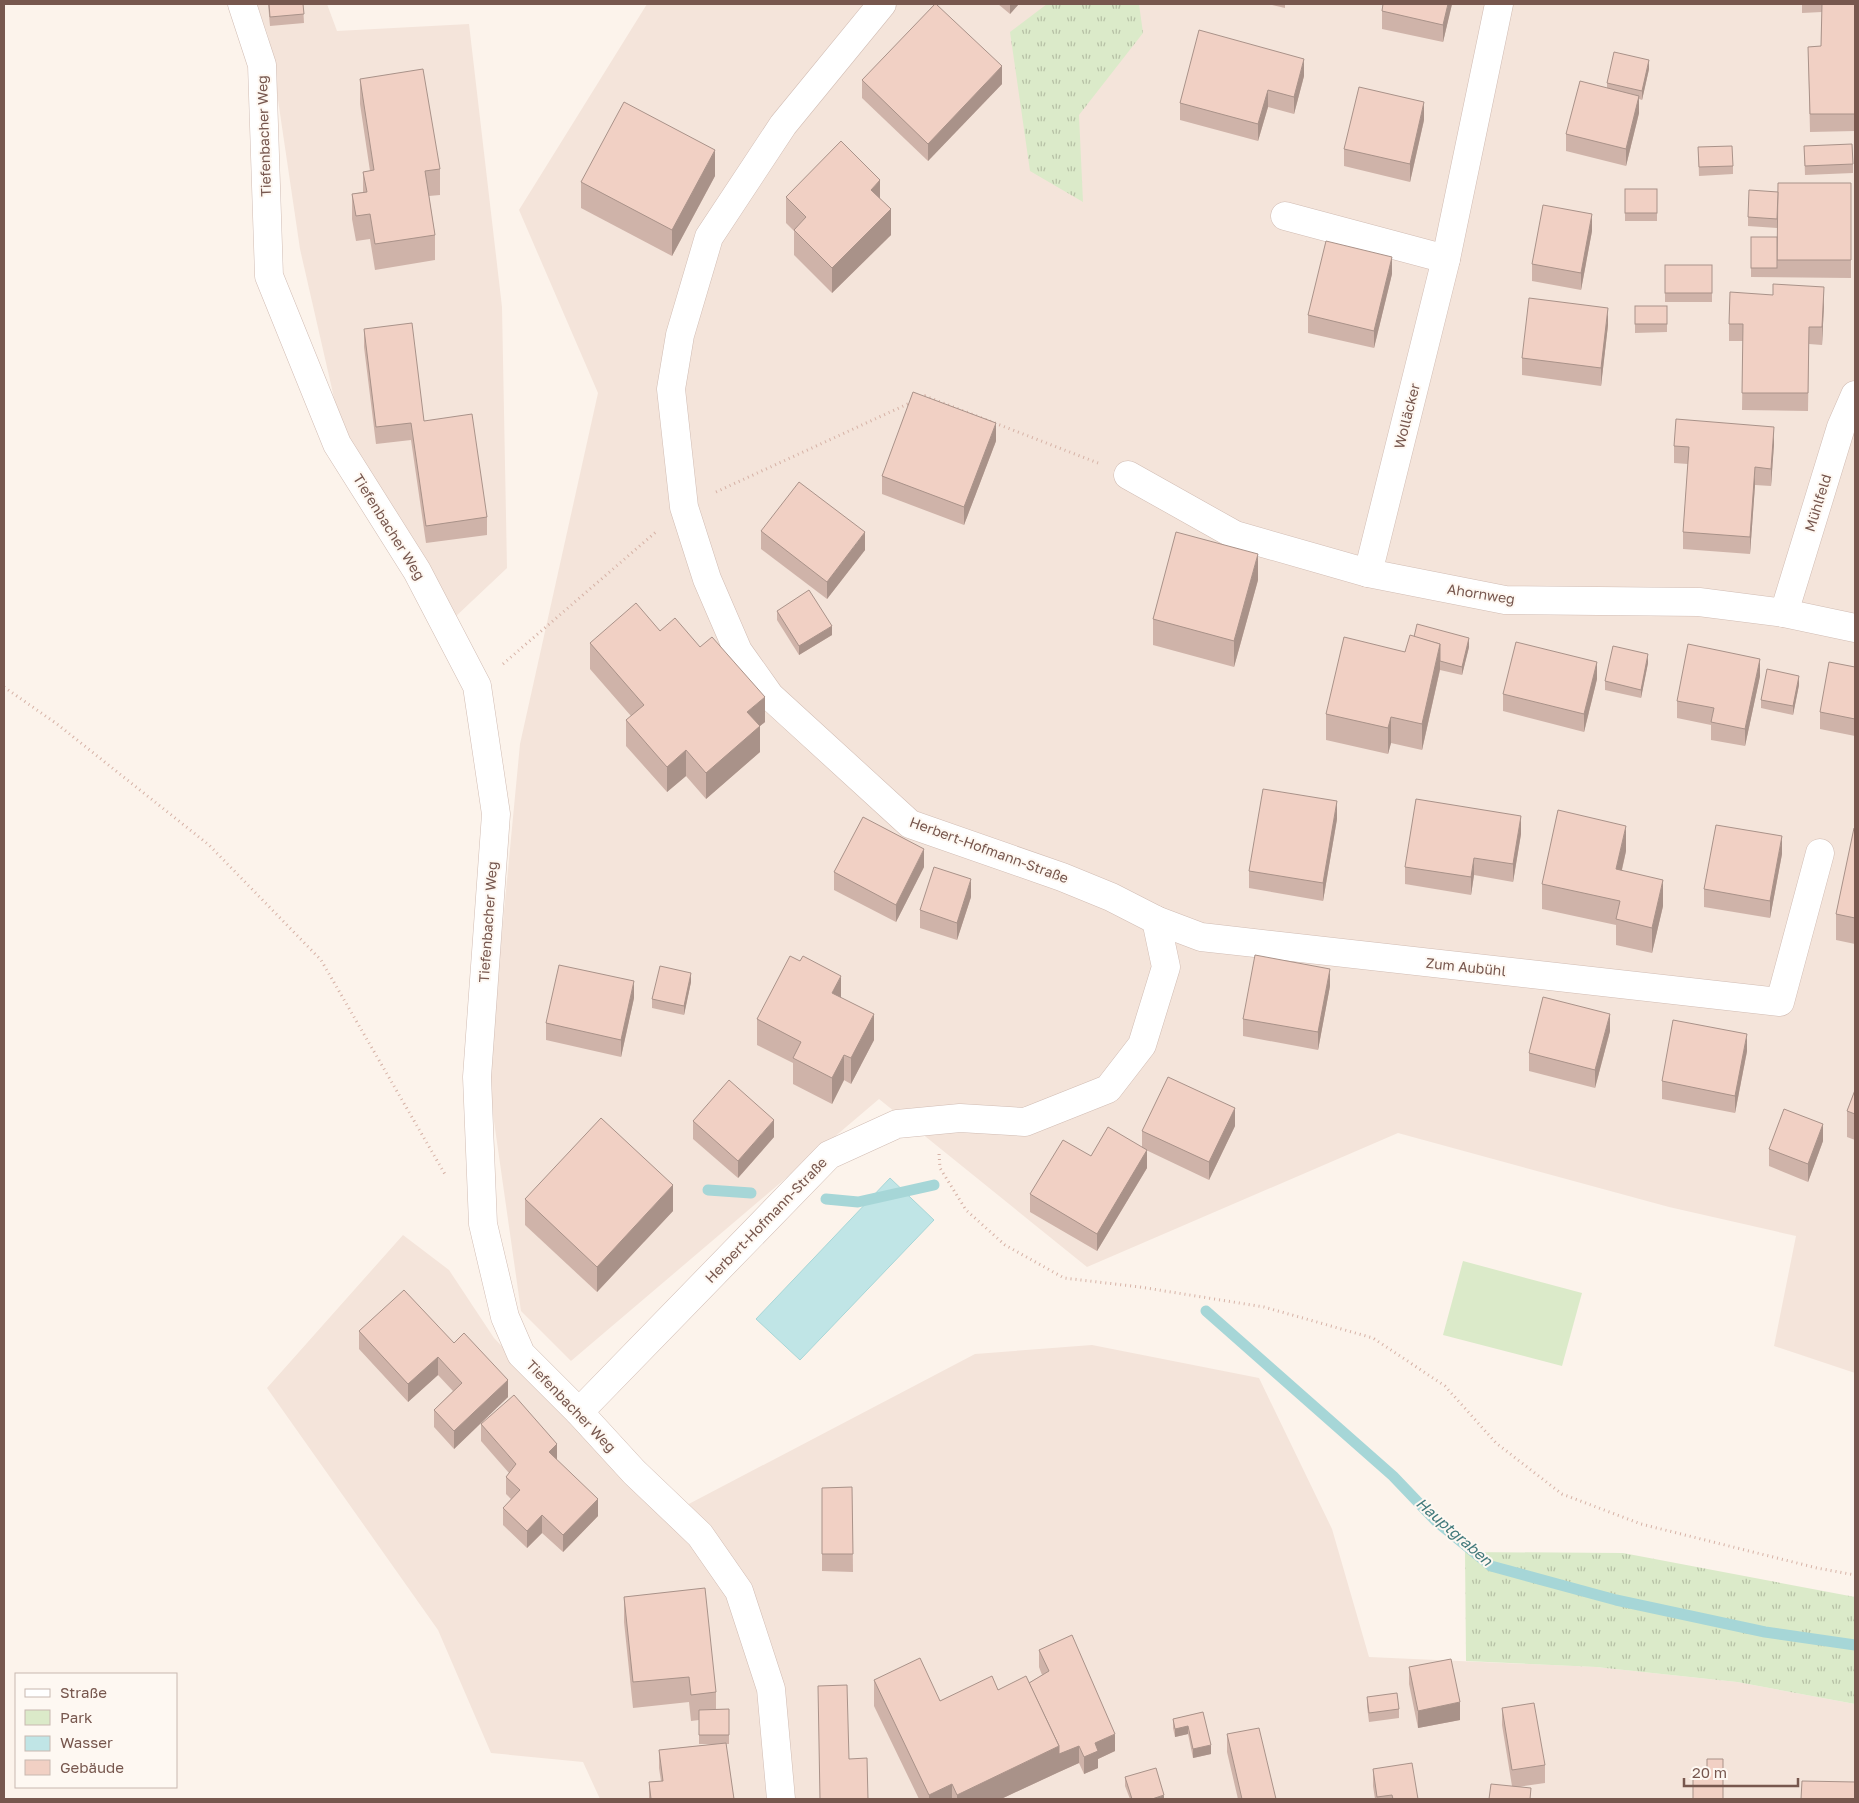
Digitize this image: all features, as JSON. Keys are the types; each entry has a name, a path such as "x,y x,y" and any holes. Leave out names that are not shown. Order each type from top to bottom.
{"street":[{"name":"Tiefenbacher Weg","path":"242,4 262,65 269,276 337,444 417,571 478,686 496,814 477,1077 483,1224 505,1317 521,1354 579,1412 634,1472 700,1535 739,1590 771,1689 781,1799"},
{"name":"Herbert-Hofmann-Straße","path":"579,1412 829,1155 897,1124 960,1118 1025,1122 1108,1089 1142,1046 1166,967 1156,920 1111,897 1062,877 910,824 770,696 738,651 707,579 684,507 672,389 680,336 710,237 782,124 882,4"},
{"name":"Wolläcker","path":"1368,573 1446,258 1499,4"},
{"path":"1285,216 1446,258"},
{"name":"Mühlfeld","path":"1784,613 1841,427 1855,395"},
{"name":"Ahornweg","path":"1128,474 1235,535 1368,573 1505,600 1699,602 1784,613 1855,628"},
{"name":"Zum Aubühl","path":"1156,920 1201,937 1780,1002 1820,853"}],"path":[{"path":"478,686 684,507 925,396 1128,474"},
{"path":"4,687 57,724 209,845 321,960 447,1179"},
{"path":"936,1121 940,1168 966,1210 1005,1245 1064,1278 1140,1287 1264,1307 1373,1338 1445,1386 1496,1443 1562,1494 1641,1524 1817,1568 1855,1575"}],"shaded area":[{"path":"257,4 327,4 337,31 469,24 502,307 507,568 454,618 340,424 300,249 269,39"},
{"path":"647,4 1855,4 1855,1373 1774,1346 1796,1236 1669,1207 1398,1133 1087,1267 879,1099 571,1361 521,1311 488,1079 520,744 598,393 519,210"},
{"path":"403,1235 449,1270 494,1338 664,1517 975,1354 1092,1345 1259,1378 1332,1529 1369,1657 1596,1667 1737,1682 1855,1704 1855,1799 600,1799 583,1762 491,1753 438,1630 267,1388"}],"green space":[{"path":"1047,4 1139,4 1143,33 1079,115 1083,202 1030,171 1010,32"},
{"path":"1463,1261 1582,1293 1562,1366 1443,1335"},
{"path":"1465,1552 1623,1553 1855,1597 1855,1704 1737,1682 1596,1667 1466,1661"}],"water":[{"path":"890,1178 934,1220 800,1360 756,1319"}],"building":[{"path":"269,4 303,4 304,14 270,17"},
{"path":"935,4 1002,66 928,144 862,80"},
{"path":"1383,4 1448,4 1443,25 1382,11"},
{"path":"1822,4 1855,4 1855,114 1810,114 1808,47 1821,46"},
{"path":"1199,30 1304,59 1294,97 1268,90 1258,124 1180,103"},
{"path":"1614,52 1649,60 1642,91 1607,83"},
{"path":"423,69 440,169 425,171 435,235 375,244 370,214 356,216 352,194 367,192 363,172 374,170 360,79"},
{"path":"1580,81 1639,96 1626,149 1566,134"},
{"path":"1359,87 1424,102 1410,164 1344,149"},
{"path":"624,102 715,150 672,230 581,182"},
{"path":"841,141 880,180 871,190 891,209 832,268 794,230 806,217 786,197"},
{"path":"1852,144 1853,164 1805,166 1804,146"},
{"path":"1732,146 1733,166 1699,167 1698,147"},
{"path":"1778,183 1851,183 1851,260 1777,260"},
{"path":"1625,189 1657,189 1657,213 1625,213"},
{"path":"1749,190 1778,192 1777,219 1748,217"},
{"path":"1543,205 1592,214 1581,273 1532,264"},
{"path":"1751,237 1777,237 1777,268 1751,268"},
{"path":"1326,241 1392,257 1374,331 1308,315"},
{"path":"1665,265 1712,265 1712,293 1665,293"},
{"path":"1773,284 1824,287 1822,327 1809,327 1808,393 1742,393 1743,324 1729,324 1730,292 1773,295"},
{"path":"1529,298 1608,308 1601,368 1522,358"},
{"path":"1635,306 1667,306 1667,324 1635,324"},
{"path":"412,323 424,421 472,414 487,517 426,526 411,423 376,427 364,329"},
{"path":"913,392 996,423 964,507 882,476"},
{"path":"1676,419 1774,427 1771,469 1755,467 1750,537 1683,532 1689,447 1674,446"},
{"path":"799,482 865,532 827,582 761,531"},
{"path":"1176,532 1258,554 1234,641 1153,619"},
{"path":"809,590 832,626 799,646 777,611"},
{"path":"636,603 660,631 675,618 700,647 712,637 765,697 747,712 760,726 706,773 686,750 667,767 626,720 644,705 590,643"},
{"path":"1417,624 1469,638 1462,667 1440,661 1440,644 1414,637"},
{"path":"1410,635 1440,644 1422,724 1391,717 1388,728 1326,714 1344,637 1405,652"},
{"path":"1516,642 1597,662 1584,714 1503,694"},
{"path":"1688,644 1760,659 1745,729 1711,722 1714,708 1677,701"},
{"path":"1613,646 1648,654 1641,690 1605,681"},
{"path":"1829,662 1855,667 1855,719 1820,712"},
{"path":"1767,669 1799,676 1793,706 1761,700"},
{"path":"1263,789 1337,801 1323,883 1249,871"},
{"path":"1416,799 1521,816 1513,864 1474,858 1471,877 1405,867"},
{"path":"1558,810 1626,826 1616,869 1663,880 1652,928 1616,919 1620,901 1542,884"},
{"path":"863,817 924,849 896,905 834,872"},
{"path":"1716,825 1782,836 1770,901 1704,889"},
{"path":"1855,828 1855,918 1836,914"},
{"path":"934,867 971,879 957,923 920,910"},
{"path":"1255,955 1330,969 1318,1032 1243,1019"},
{"path":"790,956 800,961 803,956 841,976 832,993 874,1014 851,1058 844,1055 832,1078 793,1058 801,1042 757,1019"},
{"path":"559,965 634,981 621,1040 546,1023"},
{"path":"660,966 691,973 684,1006 652,999"},
{"path":"1543,997 1610,1014 1595,1070 1529,1053"},
{"path":"1673,1020 1747,1034 1735,1096 1662,1081"},
{"path":"1168,1077 1235,1108 1209,1162 1142,1131"},
{"path":"729,1080 774,1120 738,1161 693,1121"},
{"path":"1855,1090 1855,1114 1847,1111"},
{"path":"1784,1109 1823,1124 1808,1164 1769,1149"},
{"path":"601,1118 673,1185 597,1267 525,1199"},
{"path":"1108,1127 1147,1150 1097,1234 1030,1194 1063,1140 1091,1156"},
{"path":"404,1290 454,1343 464,1333 508,1380 454,1431 434,1410 462,1383 438,1357 408,1384 359,1331"},
{"path":"514,1395 557,1444 549,1452 598,1499 563,1535 542,1515 527,1531 503,1508 520,1490 506,1477 516,1464 481,1424"},
{"path":"852,1487 853,1554 822,1554 822,1488"},
{"path":"705,1588 716,1692 691,1695 689,1677 633,1682 624,1597"},
{"path":"1072,1635 1115,1734 1095,1743 1098,1751 1084,1757 1079,1746 1059,1754 1059,1746 1029,1683 1049,1671 1039,1650"},
{"path":"920,1658 940,1701 992,1676 998,1690 1026,1676 1059,1746 957,1795 952,1784 929,1795 874,1680"},
{"path":"1451,1659 1460,1702 1418,1711 1409,1667"},
{"path":"847,1685 849,1759 867,1758 868,1799 820,1799 818,1686"},
{"path":"1397,1693 1399,1709 1369,1713 1367,1697"},
{"path":"1534,1703 1545,1765 1512,1770 1502,1708"},
{"path":"729,1709 729,1735 699,1735 699,1710"},
{"path":"1203,1712 1211,1745 1193,1749 1188,1726 1175,1729 1173,1719"},
{"path":"1259,1728 1276,1799 1242,1799 1227,1734"},
{"path":"726,1743 734,1799 651,1799 649,1782 663,1781 659,1750"},
{"path":"1707,1759 1723,1759 1723,1799 1693,1799 1693,1776 1707,1775"},
{"path":"1412,1763 1418,1799 1393,1799 1392,1795 1377,1797 1373,1769"},
{"path":"1156,1768 1164,1795 1152,1799 1132,1799 1125,1777"},
{"path":"1802,1781 1855,1782 1855,1799 1801,1799"},
{"path":"1491,1784 1531,1788 1530,1799 1489,1799"}],"waterway":[{"name":"Hauptgraben","path":"826,1199 858,1202 934,1185"},
{"name":"Hauptgraben","path":"708,1190 751,1193"},
{"name":"Hauptgraben","path":"1206,1311 1393,1476 1436,1521 1491,1566 1616,1600 1765,1632 1855,1645"}]}
